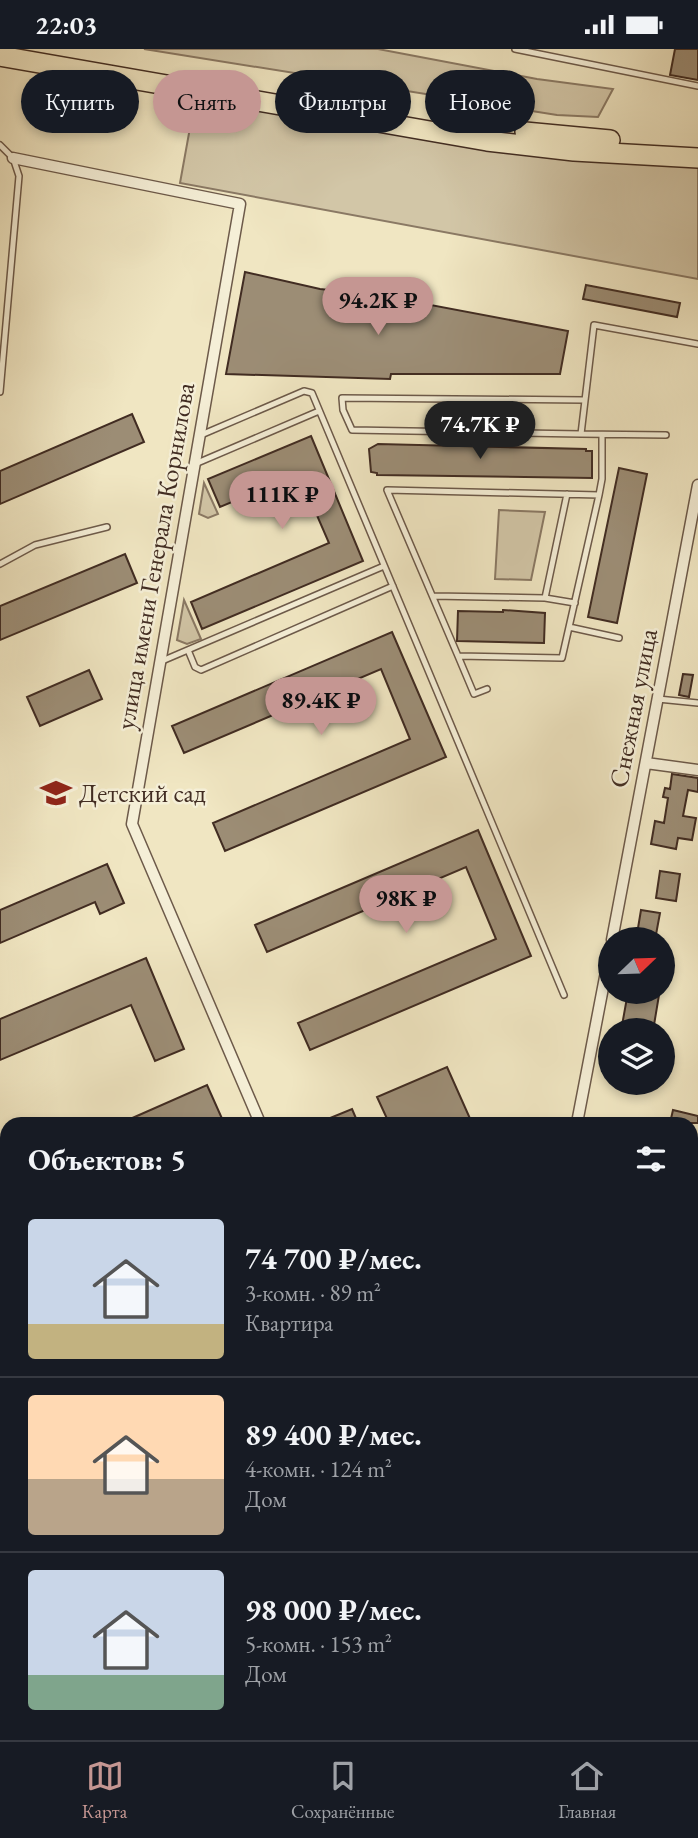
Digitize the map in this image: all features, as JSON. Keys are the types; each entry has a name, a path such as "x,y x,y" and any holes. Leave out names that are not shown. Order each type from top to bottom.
{"highway":[{"path":"6,49 487,128 698,145"},
{"path":"0,56 487,141 574,151 698,157"},
{"path":"0,65 55,65"}],"street":[{"name":"улица имени Генерала Корнилова","path":"13,158 240,204 132,824 257,1117"},
{"name":"Снежная улица","path":"614,927 698,485"},
{"path":"646,763 698,769"},
{"path":"578,1117 600,1005"}],"lane":[{"path":"515,49 698,86"},
{"path":"0,145 13,158 19,176 0,392"},
{"path":"581,434 594,325 698,344"},
{"path":"200,435 304,391 312,393 564,995"},
{"path":"584,400 342,398 343,410 352,430 666,435"},
{"path":"195,464 319,411"},
{"path":"458,656 562,658 603,479 603,435"},
{"path":"487,689 474,694 387,490 599,495"},
{"path":"545,597 567,494"},
{"path":"0,564 35,545 107,527"},
{"path":"158,663 384,566"},
{"path":"188,650 195,667 201,670 393,586"},
{"path":"432,596 545,597 575,603"},
{"path":"569,627 619,638"},
{"path":"658,699 698,703"}],"shaded area":[{"path":"144,49 378,49 489,70 425,70 425,94 411,92 411,70 275,70"},
{"path":"535,79 613,89 598,117 535,111"},
{"path":"261,109 275,110 275,133 411,133 411,128 425,130 425,133 446,133 698,166 698,279 180,183 189,133 261,133"},
{"path":"204,483 218,514 208,518 199,514"},
{"path":"499,510 545,512 531,580 495,579"},
{"path":"184,600 201,639 187,644 177,640"}],"building":[{"path":"675,49 698,49 698,80 670,75"},
{"path":"245,272 320,289 357,291 568,331 560,374 391,374 390,379 226,374"},
{"path":"586,285 680,303 677,317 583,299"},
{"path":"132,414 144,442 0,504 0,471"},
{"path":"311,436 363,561 202,629 191,602 329,543 299,474 220,507 208,479"},
{"path":"378,444 586,449 592,451 592,478 377,475 371,472 369,449"},
{"path":"619,468 647,474 617,623 588,617"},
{"path":"125,554 137,583 0,640 0,606"},
{"path":"458,611 545,613 544,643 457,641"},
{"path":"392,632 446,757 225,851 213,823 410,739 381,669 184,753 172,726"},
{"path":"89,670 102,699 40,726 27,697"},
{"path":"683,674 693,675 689,697 679,695"},
{"path":"672,774 698,778 698,792 688,790 683,816 696,818 692,840 678,838 676,849 651,844 655,821 664,823 668,798 663,797 665,788 670,789"},
{"path":"478,830 531,956 310,1050 298,1023 496,939 466,867 267,952 255,925"},
{"path":"107,864 124,903 100,914 95,902 0,943 0,910"},
{"path":"660,871 680,874 676,901 656,898"},
{"path":"641,910 660,913 657,927 638,927"},
{"path":"146,958 184,1049 155,1061 131,1005 0,1060 0,1019"},
{"path":"626,1005 657,1005 655,1018 623,1018"},
{"path":"447,1067 469,1117 386,1117 377,1097"},
{"path":"207,1085 221,1117 135,1117"},
{"path":"352,1109 355,1117 333,1117"},
{"path":"673,1110 698,1116 698,1117 671,1117"}],"place":[{"name":"Детский сад","path":"56,793"}]}
